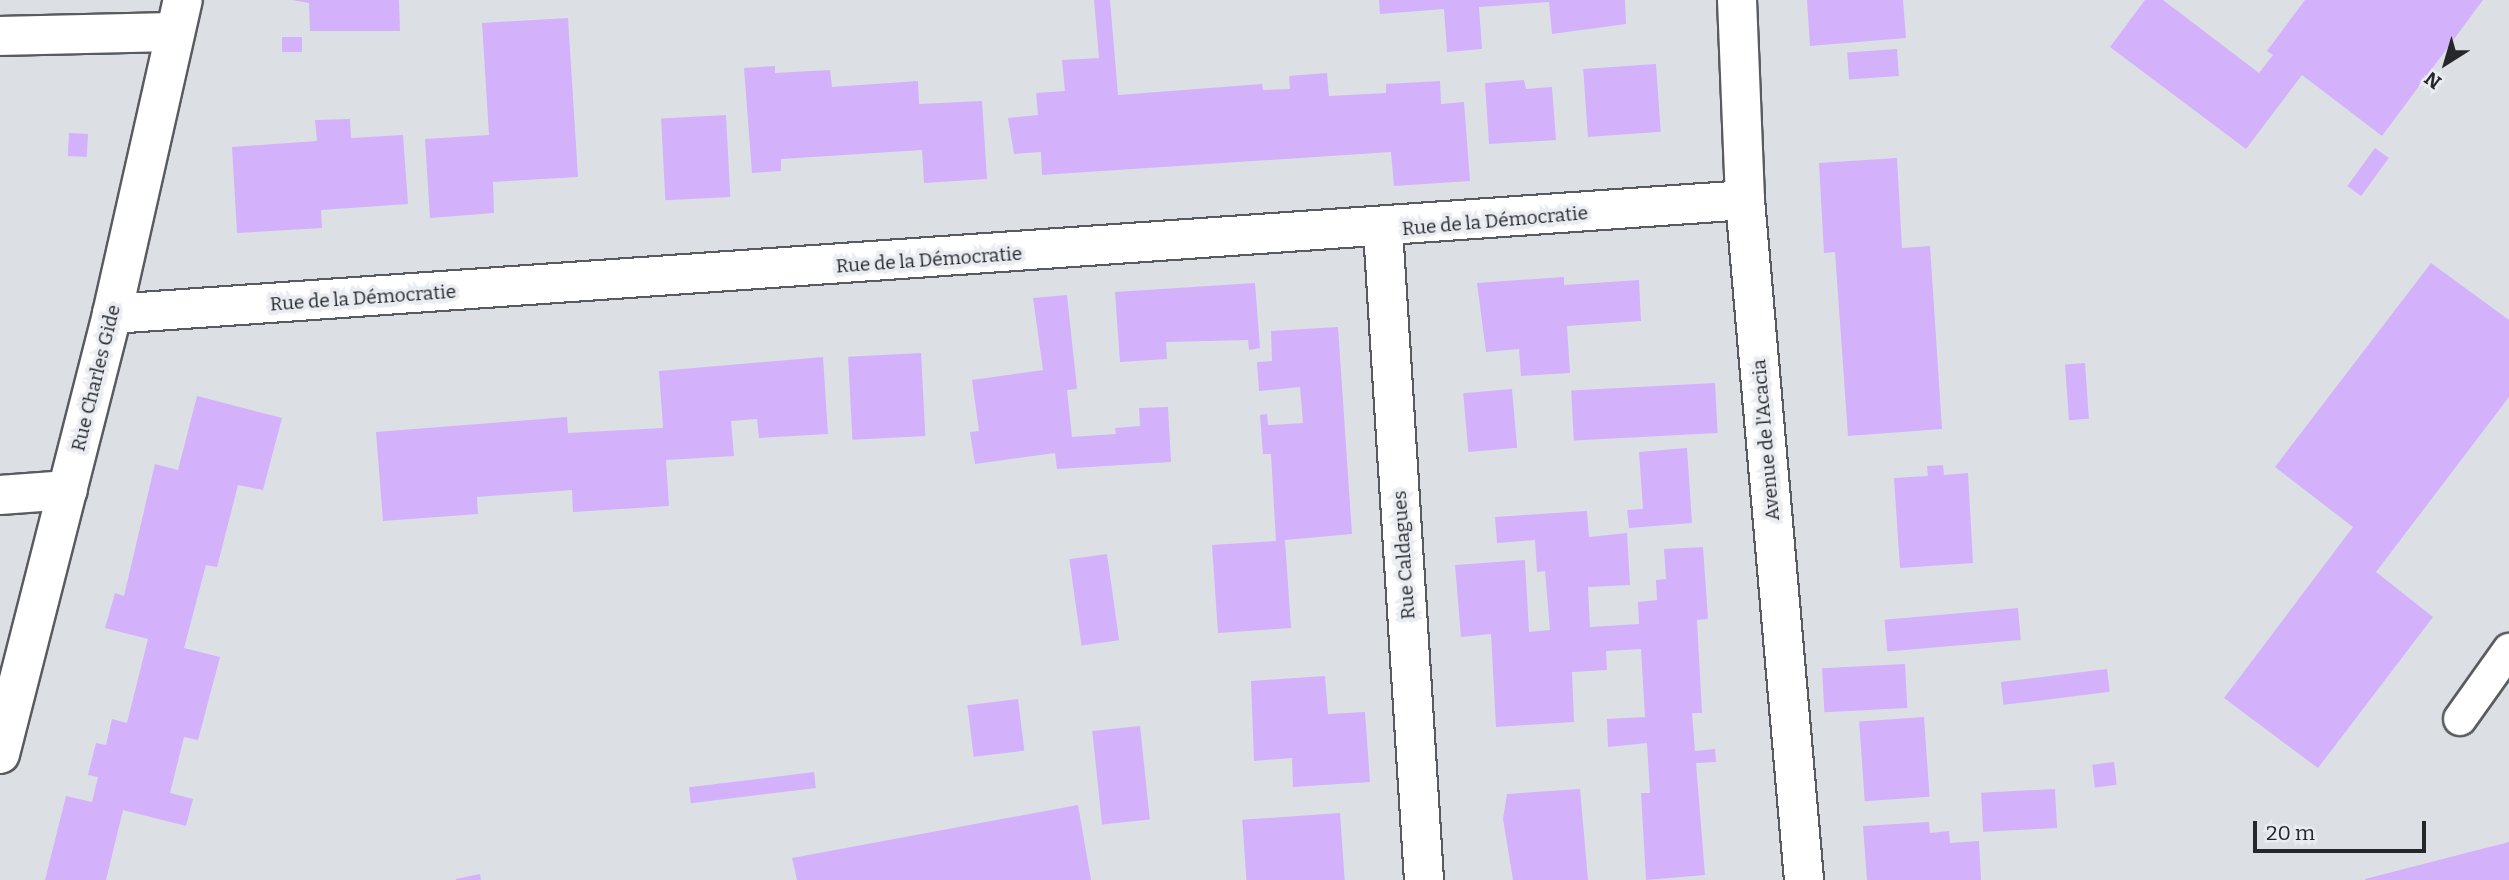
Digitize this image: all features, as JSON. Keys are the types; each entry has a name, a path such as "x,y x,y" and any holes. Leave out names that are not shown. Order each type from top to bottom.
{"street":[{"name":"Avenue de l'Acacia","path":"1737,0 1745,200 1804,880"},
{"path":"0,36 179,16"},
{"name":"Rue Charles Gide","path":"0,754 112,314 179,16"},
{"name":"Rue de la Démocratie","path":"112,314 1384,230 1745,200"},
{"name":"Rue Caldagues","path":"1384,230 1424,880"},
{"path":"0,495 68,490"}],"lane":[{"path":"2460,719 2509,650"}],"building":[{"path":"292,0 399,0 400,31 310,31 309,3"},
{"path":"1094,0 1110,0 1118,95 1262,84 1263,90 1290,89 1289,76 1327,73 1329,96 1386,93 1386,84 1440,81 1441,104 1464,102 1470,181 1394,186 1391,152 1042,175 1041,152 1014,154 1008,118 1038,115 1036,93 1065,91 1062,60 1099,58"},
{"path":"1379,0 1625,0 1626,24 1552,34 1549,2 1479,7 1482,49 1447,52 1444,9 1380,14"},
{"path":"1807,0 1903,0 1906,38 1810,46"},
{"path":"2145,0 2163,0 2259,73 2273,55 2267,51 2305,0 2483,0 2382,136 2302,75 2246,149 2110,47"},
{"path":"568,18 578,177 493,182 494,213 430,218 425,139 489,135 482,23"},
{"path":"282,37 302,37 302,52 282,52"},
{"path":"1897,49 1899,76 1849,79 1847,52"},
{"path":"1656,64 1661,132 1588,137 1583,69"},
{"path":"775,66 775,73 830,70 832,87 918,81 919,104 982,101 987,179 924,183 922,150 781,159 781,171 752,173 744,68"},
{"path":"1524,80 1526,89 1552,87 1556,140 1489,144 1485,83"},
{"path":"726,115 730,197 665,200 661,118"},
{"path":"350,119 351,138 403,135 408,204 321,210 322,228 237,233 232,147 317,141 315,120"},
{"path":"69,133 88,134 87,157 68,156"},
{"path":"2375,148 2389,158 2361,196 2347,186"},
{"path":"1897,158 1902,248 1930,246 1942,429 1848,436 1835,252 1824,253 1819,163"},
{"path":"2431,263 2509,320 2509,397 2376,572 2433,617 2318,768 2224,698 2353,527 2275,467"},
{"path":"1564,277 1564,285 1639,280 1641,321 1567,326 1570,373 1521,376 1519,349 1486,352 1477,283"},
{"path":"1255,283 1260,348 1249,350 1248,340 1166,342 1167,359 1120,362 1115,292"},
{"path":"1067,295 1077,389 1067,390 1072,437 1116,434 1115,428 1140,426 1139,408 1168,407 1171,462 1057,469 1055,453 975,464 970,432 979,431 972,380 1043,370 1033,298"},
{"path":"1338,327 1352,534 1285,540 1291,628 1218,633 1212,545 1276,541 1271,454 1263,454 1260,415 1267,414 1268,425 1303,423 1300,387 1259,391 1257,362 1272,361 1271,331"},
{"path":"921,353 925,436 852,440 848,357"},
{"path":"823,357 828,434 759,438 757,419 731,421 734,456 666,460 669,506 573,512 572,490 477,497 478,514 383,521 376,432 567,417 568,433 663,428 659,371"},
{"path":"2085,363 2089,419 2069,420 2065,364"},
{"path":"1715,383 1718,433 1574,440 1571,391"},
{"path":"1512,389 1517,448 1468,452 1463,393"},
{"path":"197,396 282,418 263,490 238,485 217,567 206,565 184,648 220,657 198,740 184,737 170,793 193,799 186,826 123,810 106,880 45,880 66,796 92,802 98,777 88,775 96,743 106,745 112,719 127,723 148,639 105,628 115,593 124,596 155,464 178,470"},
{"path":"1687,448 1692,523 1629,528 1627,510 1643,509 1639,452"},
{"path":"1943,465 1944,475 1968,473 1973,563 1900,568 1894,478 1928,476 1927,466"},
{"path":"1587,511 1589,537 1627,533 1630,585 1588,587 1590,627 1639,624 1638,602 1657,600 1656,580 1666,579 1664,549 1703,547 1708,619 1697,620 1702,713 1692,713 1695,751 1715,749 1716,762 1696,763 1705,875 1646,880 1641,793 1650,793 1647,743 1608,747 1607,719 1645,717 1641,649 1606,651 1607,670 1572,672 1574,722 1496,727 1491,634 1461,637 1455,565 1525,560 1529,632 1550,630 1545,571 1537,572 1535,540 1497,543 1495,517"},
{"path":"1107,554 1119,640 1081,645 1069,559"},
{"path":"2018,608 2021,640 1887,652 1885,620"},
{"path":"1905,664 1907,708 1824,712 1822,668"},
{"path":"2107,669 2110,692 2004,705 2001,682"},
{"path":"1325,676 1328,714 1365,712 1370,782 1293,787 1292,758 1254,761 1251,681"},
{"path":"1018,699 1024,751 974,757 967,705"},
{"path":"1924,717 1930,797 1865,801 1859,722"},
{"path":"1140,726 1150,819 1102,825 1092,731"},
{"path":"2114,762 2117,785 2095,788 2092,765"},
{"path":"814,772 816,788 691,803 689,787"},
{"path":"1580,789 1588,880 1513,880 1503,819 1507,794"},
{"path":"2055,789 2057,828 1983,832 1981,793"},
{"path":"1078,805 1091,880 797,880 792,858"},
{"path":"1340,813 1345,880 1246,880 1242,820"},
{"path":"1929,822 1930,833 1949,831 1950,843 1979,841 1981,880 1867,880 1863,826"},
{"path":"2509,842 2509,880 2365,880 2365,879"},
{"path":"480,874 481,880 456,880 456,879"}]}
